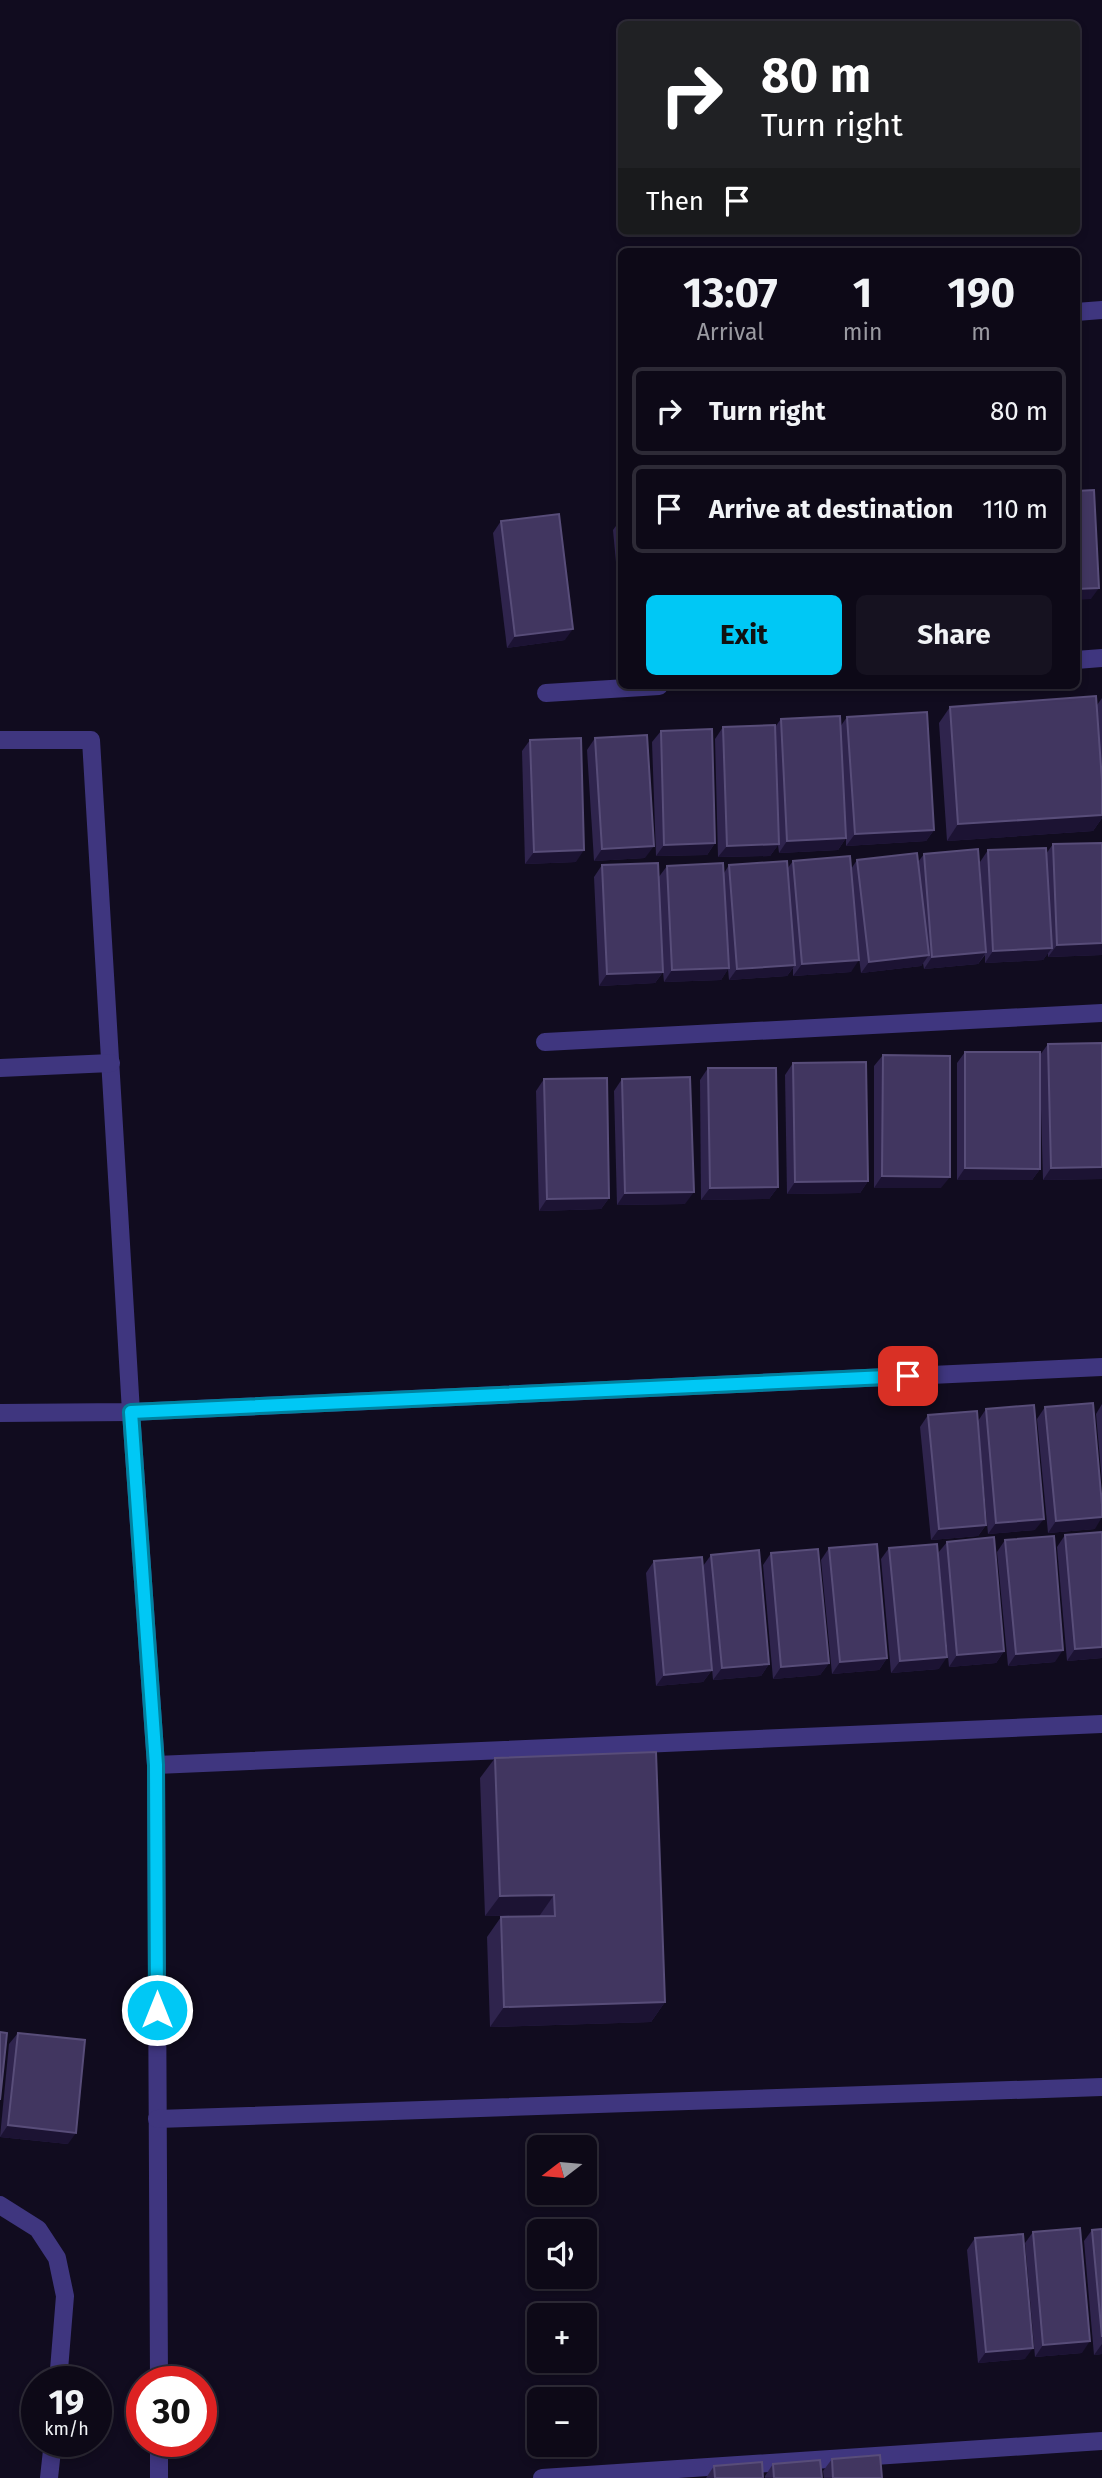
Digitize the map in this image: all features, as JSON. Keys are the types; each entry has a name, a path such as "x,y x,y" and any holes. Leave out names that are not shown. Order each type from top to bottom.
{"street":[{"path":"1080,312 1102,310"},
{"path":"1080,660 1102,658"},
{"path":"546,693 618,689"},
{"path":"0,740 91,740 131,1412 156,1765 159,2366"},
{"path":"545,1042 1102,1013"},
{"path":"0,1068 111,1063"},
{"path":"0,1413 131,1412 1102,1367"},
{"path":"156,1765 1102,1724"},
{"path":"157,2119 1102,2087"},
{"path":"0,2205 38,2228 57,2258 65,2296 59,2366"},
{"path":"542,2478 1102,2441"},
{"path":"50,2478 52,2457"},
{"path":"159,2457 159,2478"}],"building":[{"path":"1094,490 1099,588 1080,589 1080,491"},
{"path":"559,514 573,629 515,636 501,521"},
{"path":"1096,696 1102,815 958,824 950,707"},
{"path":"927,712 934,830 855,834 847,717"},
{"path":"840,716 846,838 787,841 781,719"},
{"path":"775,725 779,844 727,846 723,727"},
{"path":"712,729 715,843 664,845 661,731"},
{"path":"647,735 654,846 602,849 595,738"},
{"path":"581,738 584,850 534,852 530,740"},
{"path":"1102,843 1102,943 1057,945 1053,844"},
{"path":"1046,848 1052,948 993,951 988,850"},
{"path":"978,849 986,952 932,957 924,854"},
{"path":"917,853 929,955 869,962 857,860"},
{"path":"850,856 859,960 802,964 793,861"},
{"path":"787,861 795,965 737,969 729,865"},
{"path":"658,863 663,972 607,974 602,865"},
{"path":"723,863 729,968 672,970 667,866"},
{"path":"1102,1043 1102,1167 1051,1168 1048,1044"},
{"path":"965,1052 1040,1052 1040,1169 965,1168"},
{"path":"883,1055 950,1056 950,1177 882,1176"},
{"path":"866,1062 868,1181 795,1182 793,1063"},
{"path":"708,1068 776,1068 778,1187 710,1188"},
{"path":"690,1077 694,1192 625,1193 622,1079"},
{"path":"607,1078 609,1198 547,1199 544,1079"},
{"path":"1093,1403 1102,1517 1056,1521 1045,1407"},
{"path":"1034,1405 1044,1519 996,1523 986,1409"},
{"path":"977,1411 986,1525 939,1529 928,1415"},
{"path":"1102,1532 1102,1647 1075,1649 1065,1535"},
{"path":"1054,1536 1063,1650 1016,1654 1005,1540"},
{"path":"994,1537 1004,1651 957,1655 947,1542"},
{"path":"877,1544 887,1658 840,1662 829,1548"},
{"path":"937,1544 947,1657 900,1661 889,1548"},
{"path":"818,1549 829,1663 781,1667 771,1553"},
{"path":"759,1550 769,1664 722,1668 711,1555"},
{"path":"702,1557 712,1670 664,1675 654,1561"},
{"path":"656,1752 665,2002 504,2007 501,1917 555,1916 554,1895 500,1896 495,1758"},
{"path":"0,2032 7,2033 0,2100"},
{"path":"18,2033 85,2040 76,2133 8,2125"},
{"path":"1080,2228 1090,2341 1043,2345 1033,2232"},
{"path":"1102,2229 1102,2337 1092,2230"},
{"path":"1023,2234 1033,2348 986,2352 975,2238"},
{"path":"880,2455 882,2478 833,2478 832,2459"},
{"path":"820,2460 822,2478 774,2478 773,2464"},
{"path":"762,2462 763,2478 715,2478 714,2466"}],"route":[{"path":"157,2010 156,1765 131,1412 908,1376"}]}
